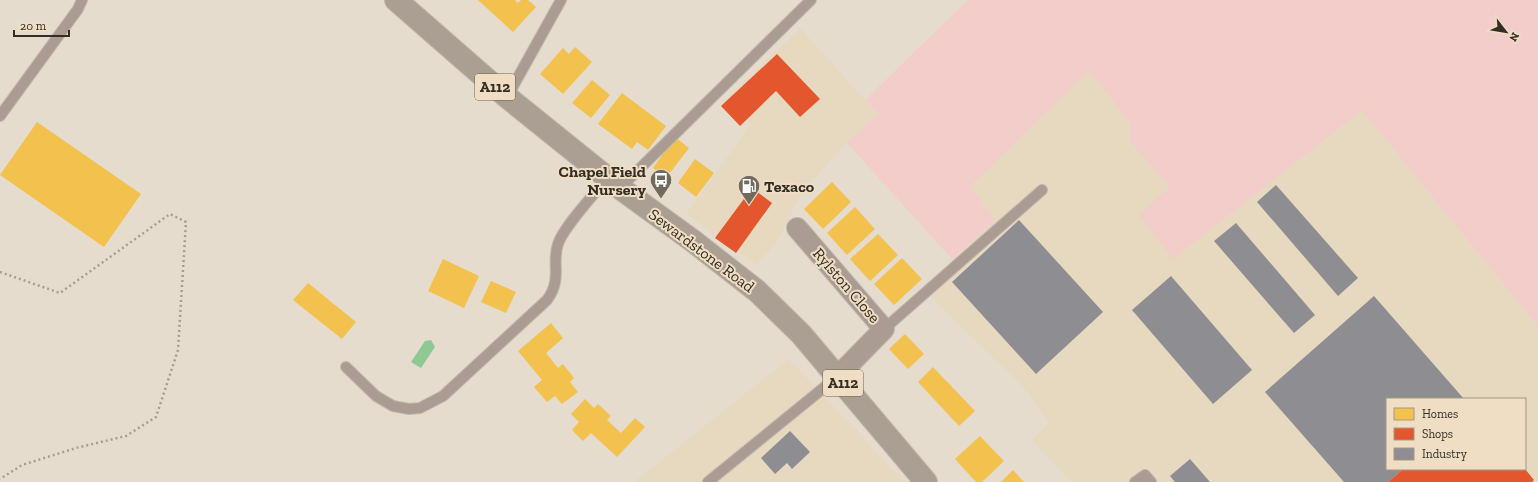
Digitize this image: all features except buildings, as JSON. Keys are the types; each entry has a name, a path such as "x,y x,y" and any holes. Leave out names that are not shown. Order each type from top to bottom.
{"main road":[{"name":"Sewardstone Road","path":"396,0 507,98 614,183 693,241 757,291 801,334 926,482"}],"street":[{"name":"Rylston Close","path":"797,228 884,329 837,376"}],"lane":[{"path":"0,116 78,9 82,0"},
{"path":"507,98 561,0"},
{"path":"346,367 376,396 393,406 409,409 420,408 443,396 547,300 554,290 557,245 563,233 614,183 811,0"},
{"path":"884,329 1042,190"},
{"path":"708,482 837,376"},
{"path":"1135,482 1145,475 1151,482"}],"path":[{"path":"0,272 60,293 170,214 186,222 178,350 156,417 126,436 76,448 22,465 0,479"}],"shaded area":[{"path":"968,0 1538,0 1538,326 1362,110 1173,259 1139,215 1170,187 1130,141 1129,120 1089,71 970,186 995,220 952,259 847,143 878,114 866,99"},
{"path":"800,28 878,114 847,143 802,192 778,240 757,265 686,214 752,123 724,101"},
{"path":"1089,71 1130,120 1130,141 1170,187 1173,259 1362,110 1538,326 1538,482 1071,482 1032,440 1049,423 1024,388 930,296 952,259 995,220 969,187"},
{"path":"431,340 435,347 421,368 411,362 425,341"},
{"path":"789,359 904,482 634,482"}],"place":[{"name":"Chapel Field Nursery","path":"661,200"},
{"name":"Texaco","path":"749,206"}]}
